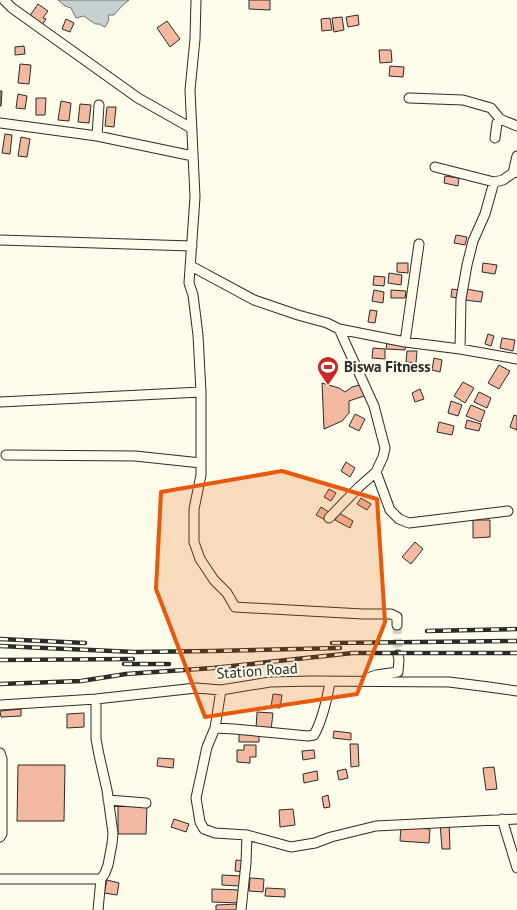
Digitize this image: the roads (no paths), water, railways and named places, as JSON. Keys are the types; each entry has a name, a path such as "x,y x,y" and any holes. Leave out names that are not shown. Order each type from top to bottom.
{"street":[{"path":"4,0 14,4 138,98 192,128"},
{"path":"196,0 195,39 190,90 194,197 190,283 198,335 201,392 201,462 194,509 194,542 200,559 214,580 227,593 235,607 391,614 397,617 397,625"},
{"path":"409,98 463,100 491,108 500,119 517,126"},
{"path":"97,136 99,105"},
{"path":"495,138 497,122 500,119"},
{"path":"0,123 97,136 193,156"},
{"path":"435,168 494,182 503,180 515,172 517,156"},
{"path":"460,349 461,299 467,265 473,241 485,214 494,182"},
{"path":"0,240 192,246"},
{"path":"405,342 419,244"},
{"path":"191,266 254,300 339,329 405,342 517,359"},
{"path":"329,518 376,472 385,448 374,406 339,329"},
{"path":"0,402 201,392"},
{"path":"6,455 135,456 201,462"},
{"path":"376,472 390,510 399,519 409,523 508,511"},
{"path":"363,681 384,672 398,672 398,656"},
{"name":"Station Road","path":"0,705 96,699 196,688 221,690 270,682 449,682 517,692"},
{"path":"215,728 314,735 327,698 330,682"},
{"path":"221,690 215,728 207,747 196,798 200,822 204,829 214,833 247,835 292,847 376,826 517,819"},
{"path":"96,699 96,739 113,833 108,865 101,879 98,910"},
{"path":"0,752 2,760 2,834 0,838"},
{"path":"108,800 146,803"},
{"path":"502,819 517,868"},
{"path":"241,910 247,835"},
{"path":"0,879 101,879"}],"tunnel":[{"path":"397,625 398,655"}],"railway":[{"path":"427,631 517,629"},
{"path":"0,639 85,643"},
{"path":"332,643 517,641"},
{"path":"0,646 135,652 340,648"},
{"path":"0,684 81,681 126,674 213,668 353,653 517,653"},
{"path":"0,660 133,659"},
{"path":"124,664 169,664"}],"place":[{"name":"Biswa Fitness","path":"328,386"}]}
